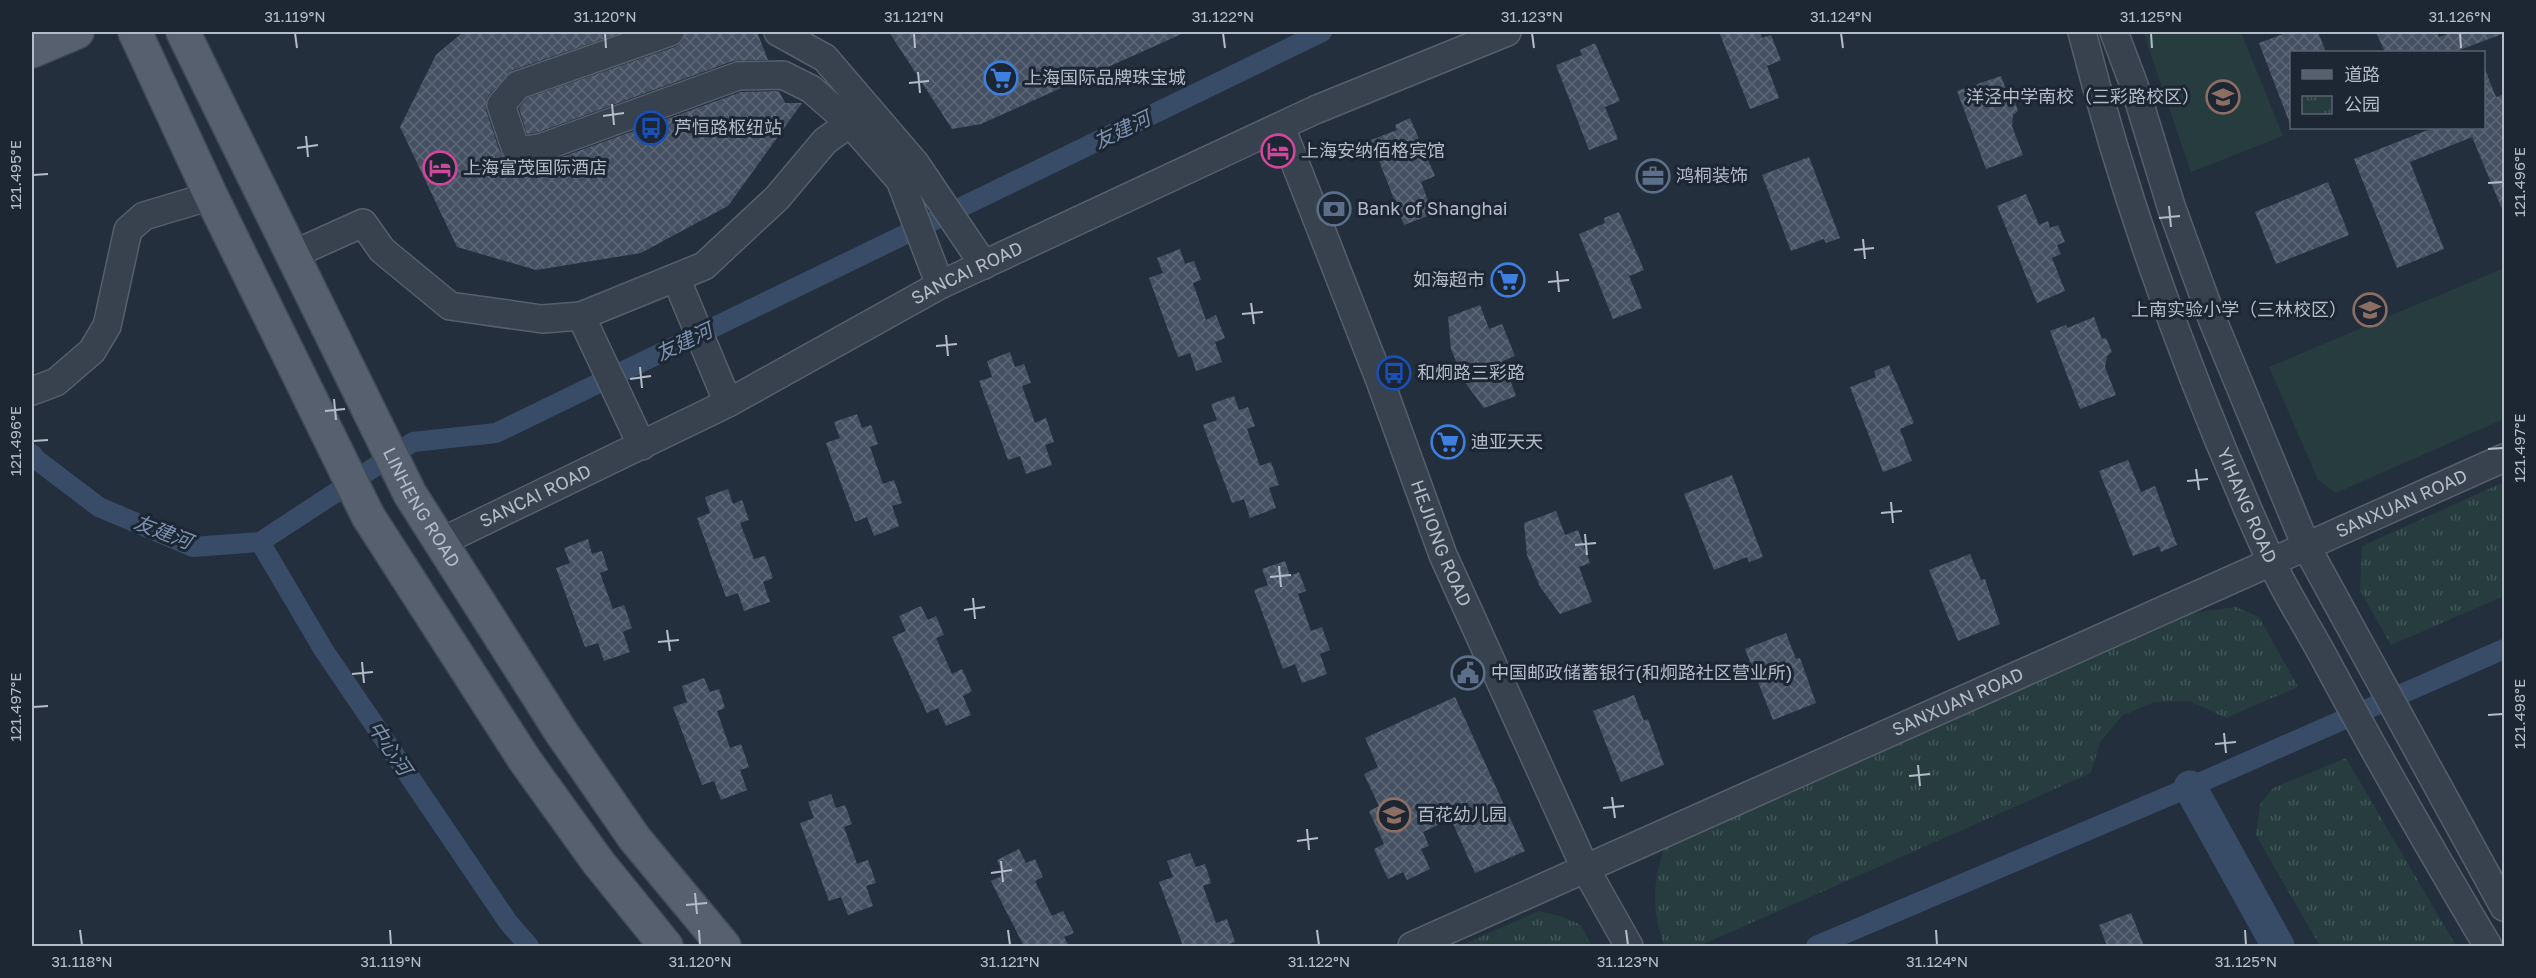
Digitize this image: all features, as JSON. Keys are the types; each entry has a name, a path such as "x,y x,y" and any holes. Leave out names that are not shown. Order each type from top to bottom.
{"main road":[{"path":"32,51 77,32"},
{"path":"135,32 211,196 368,516 524,759 598,862 666,946"},
{"name":"LINHENG ROAD","path":"183,32 410,494 561,732 608,800 635,838 724,946"}],"street":[{"path":"670,32 518,85 501,105 515,147 526,150 543,147 738,76 783,75 811,89 850,123 900,180 919,191 958,227 984,265"},
{"path":"778,32 825,58 915,163 924,243 940,285"},
{"name":"SANCAI ROAD","path":"441,543 728,403 940,285 1387,79 1507,32"},
{"name":"YIHANG ROAD","path":"2082,32 2100,104 2176,334 2271,561 2389,778 2488,946"},
{"name":"YIHANG ROAD","path":"2114,32 2134,85 2171,206 2213,321 2306,546 2422,762 2505,907"},
{"path":"291,255 363,224 382,250 450,306 542,318 581,316 681,290 777,198 825,141 850,123"},
{"name":"HEJIONG ROAD","path":"1281,127 1379,378 1443,555 1585,868 1629,946"},
{"path":"32,391 56,382 92,351 107,327 128,230 144,216 211,196"},
{"path":"681,290 728,403"},
{"path":"581,316 642,446"},
{"name":"SANXUAN ROAD","path":"1412,946 2505,458"}],"green space":[{"path":"2143,32 2241,32 2283,136 2191,172"},
{"path":"2504,268 2504,419 2336,493 2318,480 2269,367"},
{"path":"2504,482 2504,596 2391,645 2360,590 2362,546"},
{"path":"2236,607 2259,617 2298,687 2226,718 2190,701 2154,702 2122,716 2100,742 2091,773 1699,946 1664,946 1657,920 1655,897 1657,875 1664,849 2191,613"},
{"path":"2346,758 2456,946 2320,946 2256,835 2260,805 2273,788"},
{"path":"1539,911 1563,917 1581,925 1591,946 1460,946"}],"building":[{"path":"463,32 624,32 513,70 489,95 486,110 500,152 505,159 523,165 548,162 741,92 779,91 785,103 802,103 728,206 641,253 536,270 457,247 400,127 436,55"},
{"path":"685,32 757,32 768,60 733,61 539,132 527,134 519,108 527,98 675,47 682,42"},
{"name":"上海国际品牌珠宝城","path":"889,32 1186,32 981,124 952,129"},
{"path":"1719,32 1760,32 1762,38 1771,35 1781,60 1767,66 1779,98 1750,109"},
{"path":"2289,32 2318,32 2326,51 2290,51 2290,124 2259,43"},
{"path":"2376,32 2437,32 2439,37 2453,32 2505,33 2457,51 2385,51"},
{"path":"1595,43 1620,101 1605,107 1618,139 1589,150 1556,65 1582,55 1580,50"},
{"path":"2485,70 2496,97 2505,94 2505,216 2472,137 2410,162 2444,249 2397,268 2354,159 2430,129 2485,129"},
{"path":"2001,76 2009,98 2013,97 2018,111 2013,115 2012,126 2023,155 1986,169 1957,91"},
{"path":"1410,118 1435,176 1421,182 1433,214 1404,225 1371,140 1397,130 1395,125"},
{"path":"1809,157 1840,238 1826,243 1824,239 1791,251 1762,175"},
{"path":"2328,182 2349,235 2276,264 2255,212"},
{"path":"2026,194 2039,225 2048,221 2050,228 2058,225 2065,242 2057,245 2061,254 2052,258 2065,291 2037,303 1997,206"},
{"path":"1619,212 1644,270 1629,276 1642,308 1613,319 1579,234 1605,223 1604,218"},
{"path":"1180,249 1185,264 1194,261 1201,280 1193,283 1206,320 1216,315 1225,338 1215,342 1222,362 1196,371 1190,353 1178,357 1149,278 1163,273 1157,258"},
{"path":"1480,305 1489,329 1502,324 1515,356 1503,361 1516,396 1484,408 1464,381 1451,349 1448,317"},
{"path":"2094,317 2102,339 2106,338 2112,352 2107,356 2105,367 2116,395 2080,409 2050,331 2066,325 2067,328"},
{"path":"1010,352 1015,367 1024,364 1031,383 1022,386 1035,423 1046,418 1054,442 1045,445 1052,465 1026,474 1020,456 1008,460 979,381 992,377 987,361"},
{"path":"1889,365 1914,423 1900,429 1912,461 1883,472 1850,387 1876,377 1874,371"},
{"path":"1234,396 1239,410 1248,407 1255,426 1247,429 1260,466 1271,462 1279,485 1269,488 1276,508 1250,518 1244,499 1232,503 1203,425 1217,420 1211,404"},
{"path":"857,414 862,428 871,425 878,444 870,447 883,484 894,480 902,503 892,506 899,526 874,536 867,517 855,522 826,443 840,438 834,422"},
{"path":"2128,460 2141,492 2155,486 2177,545 2161,552 2159,546 2133,556 2099,471"},
{"path":"1732,475 1763,557 1749,562 1747,557 1714,570 1684,494"},
{"path":"728,489 733,504 742,500 749,520 740,523 754,559 765,556 773,578 763,582 770,602 744,611 738,593 726,597 697,518 710,513 705,497"},
{"path":"1556,511 1565,535 1578,530 1590,563 1579,567 1592,602 1560,614 1540,587 1527,555 1524,523"},
{"path":"588,539 592,554 602,551 608,570 600,573 613,609 624,605 632,628 623,632 630,652 604,661 598,643 585,647 556,568 570,563 564,548"},
{"path":"1970,554 1981,580 1985,579 2000,624 1958,641 1929,570"},
{"path":"1285,561 1290,576 1299,572 1306,591 1298,594 1311,631 1322,627 1330,650 1320,654 1327,674 1302,683 1295,664 1283,669 1254,590 1268,585 1262,569"},
{"path":"921,606 928,620 936,616 944,635 936,638 952,674 962,669 972,691 963,696 971,715 946,726 938,708 927,713 892,637 906,631 899,616"},
{"path":"1786,633 1796,659 1800,658 1816,703 1773,720 1745,649"},
{"path":"704,678 710,692 719,689 725,708 717,711 730,748 741,744 749,767 740,770 747,790 721,800 714,781 702,785 673,707 687,702 682,686"},
{"path":"1634,695 1644,721 1648,719 1664,765 1621,782 1593,711"},
{"path":"1455,697 1525,851 1475,873 1451,819 1423,832 1429,846 1421,849 1430,869 1407,880 1403,872 1388,879 1374,849 1384,844 1369,811 1379,806 1364,774 1378,767 1365,738"},
{"path":"831,794 836,808 845,805 852,824 844,827 857,864 868,860 876,883 866,886 873,906 848,915 841,897 829,901 800,823 814,818 808,802"},
{"path":"1019,849 1026,863 1035,859 1043,877 1035,881 1052,916 1063,911 1074,933 1064,937 1069,946 1024,946 991,881 1004,875 997,860"},
{"path":"1190,853 1196,867 1205,864 1211,883 1203,886 1216,923 1227,919 1235,942 1223,946 1183,946 1159,882 1173,877 1167,861"},
{"path":"2131,913 2144,946 2107,946 2099,925"}],"waterway":[{"name":"友建河","path":"32,454 99,507 193,547 260,542 413,442 496,433 1322,32"},
{"name":"中心河","path":"260,542 323,649 508,922 529,946"},
{"path":"1816,946 2190,787 2504,649"},
{"path":"2190,787 2278,946"}],"place":[{"name":"上海国际品牌珠宝城","path":"1001,78"},
{"name":"洋泾中学南校（三彩路校区）","path":"2223,97"},
{"name":"芦恒路枢纽站","path":"651,128"},
{"name":"上海安纳佰格宾馆","path":"1278,151"},
{"name":"上海富茂国际酒店","path":"440,168"},
{"name":"鸿桐装饰","path":"1653,176"},
{"name":"Bank of Shanghai","path":"1334,209"},
{"name":"如海超市","path":"1508,280"},
{"name":"上南实验小学（三林校区）","path":"2370,310"},
{"name":"和炯路三彩路","path":"1394,373"},
{"name":"迪亚天天","path":"1448,442"},
{"name":"中国邮政储蓄银行(和炯路社区营业所)","path":"1468,673"},
{"name":"百花幼儿园","path":"1394,815"}]}
